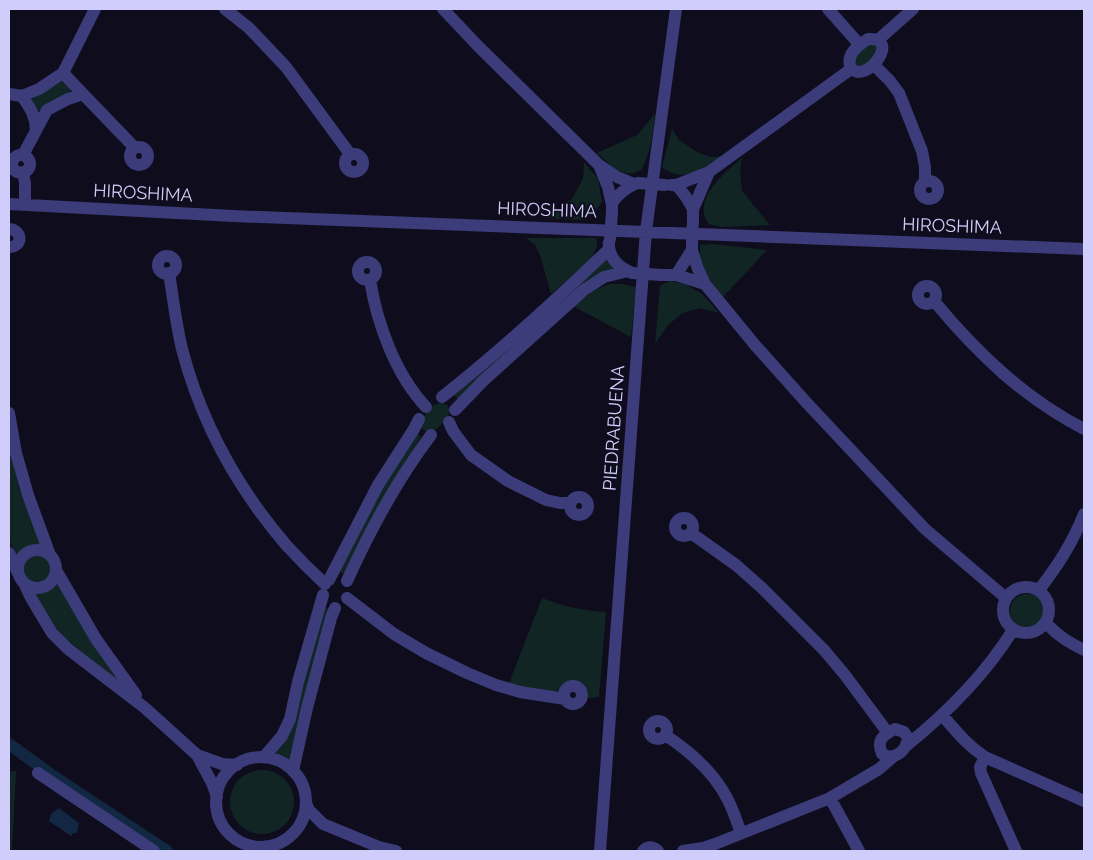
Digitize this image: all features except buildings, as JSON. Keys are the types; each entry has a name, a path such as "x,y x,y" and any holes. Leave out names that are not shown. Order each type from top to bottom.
{"street":[{"path":"9,94 22,96 39,90 64,73 95,9"},
{"path":"224,9 249,28 286,67 350,154"},
{"path":"443,9 599,165 617,177 636,184 671,185 709,172 851,69"},
{"name":"PIEDRABUENA","path":"600,851 646,231 676,9"},
{"path":"828,9 859,44"},
{"path":"878,40 913,9"},
{"path":"868,39 878,40 882,45 883,52 879,59 859,72 851,69 848,60 859,44 868,39"},
{"path":"874,64 899,93 922,151 925,182"},
{"path":"64,73 135,148"},
{"path":"25,204 24,172 15,170 12,162 17,155 23,155 47,110 68,99 83,94"},
{"path":"22,96 34,115 36,131"},
{"path":"599,165 608,187 612,209 609,244 617,265 630,272"},
{"path":"693,214 709,172"},
{"path":"612,209 617,198 636,184"},
{"path":"671,185 688,198 693,214 692,247 698,269 705,284 798,394 894,497 925,529 1006,598"},
{"name":"HIROSHIMA","path":"9,204 233,216 1084,249"},
{"path":"9,229 15,230 20,237 16,245 9,247"},
{"path":"442,398 580,277 609,244"},
{"path":"676,275 692,247"},
{"path":"418,419 420,432 425,435 431,435 439,432 449,422 455,410 484,380 584,290 604,277 630,272 676,275 705,284"},
{"path":"169,273 182,347 198,398 216,439 247,493 288,546 326,586"},
{"path":"370,280 376,311 393,355 414,394 426,407"},
{"path":"934,301 955,327 988,361 1018,387 1064,419 1084,429"},
{"path":"264,757 282,736 290,719 298,682 326,586 378,485 414,429 418,419 431,402 448,398 454,402 455,410"},
{"path":"9,413 16,453 28,495 50,555 55,563 56,570 52,581 47,585 41,588 29,587 21,578 18,567 23,555 29,551 42,550 50,555"},
{"path":"449,422 453,431 471,455 508,481 546,500 560,503 571,502"},
{"path":"293,771 323,646 335,608 347,598 347,581 383,508 410,464 431,435"},
{"path":"1039,590 1062,560 1084,514"},
{"path":"691,533 736,565 761,587 824,650 891,731 904,732 908,738 906,746"},
{"path":"9,553 31,598 52,634 92,668 145,708 197,755 217,796"},
{"path":"56,570 96,639 145,708"},
{"path":"335,608 328,606 324,600 326,586 334,577 342,577 347,581"},
{"path":"1025,587 1039,590 1048,602 1050,609 1046,623 1041,629 1027,634 1013,630 1004,619 1002,612 1006,598 1018,588 1025,587"},
{"path":"347,598 394,634 426,653 467,673 496,685 520,692 565,700"},
{"path":"1046,623 1063,639 1084,650"},
{"path":"683,851 703,850 830,798 879,769 899,754 957,701 1003,647 1013,630"},
{"path":"894,756 890,757 882,754 880,740 891,731 924,725 942,715"},
{"path":"942,715 961,738 985,758 1084,801"},
{"path":"665,735 691,753 722,788 741,833"},
{"path":"864,777 876,760 880,748"},
{"path":"197,755 222,764 237,764"},
{"path":"306,803 304,815 297,828 286,839 269,848 239,847 220,820 216,806 218,791 223,777 229,770 246,760 264,757 276,759 288,765 293,771 304,787 309,810 323,824 380,847 396,851"},
{"path":"985,758 980,767 981,773 1016,851"},
{"path":"38,773 154,851"},
{"path":"830,798 859,851"},
{"path":"297,828 323,824"},
{"path":"643,851 650,847 658,851"}],"green space":[{"path":"874,43 879,49 863,68 853,66 859,50"},
{"path":"63,81 71,87 70,91 39,111 35,110 31,100"},
{"path":"655,114 650,149 642,169 630,174 622,172 610,165 597,153 637,135"},
{"path":"672,129 679,140 697,152 710,157 727,156 695,172 678,174 670,172 662,167"},
{"path":"742,158 740,171 742,191 770,225 722,227 709,224 704,214 704,205 711,189"},
{"path":"584,162 598,179 602,202 593,214 582,220 545,218 572,199 583,179"},
{"path":"526,238 596,238 597,247 591,259 551,294 541,258 535,245"},
{"path":"714,244 767,250 722,298 713,286 701,260 700,245"},
{"path":"605,259 615,270 458,402 456,397 452,395"},
{"path":"670,281 685,284 702,294 719,313 699,308 681,314 667,326 655,344 660,286"},
{"path":"609,284 636,287 631,337 573,306 595,290"},
{"path":"442,402 450,410 447,417 437,429 429,432 425,431 422,422 425,415 431,407"},
{"path":"417,433 421,437 403,465 344,574 339,571 378,495"},
{"path":"9,442 19,488 45,547 29,548 17,559 9,539"},
{"path":"37,555 47,559 51,569 47,579 37,583 27,579 23,569 27,559"},
{"path":"58,580 127,689 61,635 32,591 38,594 41,593 49,589"},
{"path":"1027,594 1039,599 1044,611 1039,623 1027,628 1015,623 1010,611 1015,599"},
{"path":"542,598 573,608 606,612 599,697 588,698 588,692 584,684 572,681 552,694 508,686"},
{"path":"324,607 329,609 292,766 283,759 272,756 291,732"},
{"path":"256,770 268,770 285,779 292,790 294,802 292,814 285,825 268,834 256,834 244,829 235,820 230,808 230,796 235,784 244,775"},
{"path":"9,771 16,771 12,851 9,851"}],"water":[{"path":"59,808 79,823 77,833 73,833 71,836 49,821 51,814"}],"waterway":[{"path":"9,744 56,778 167,851"}]}
